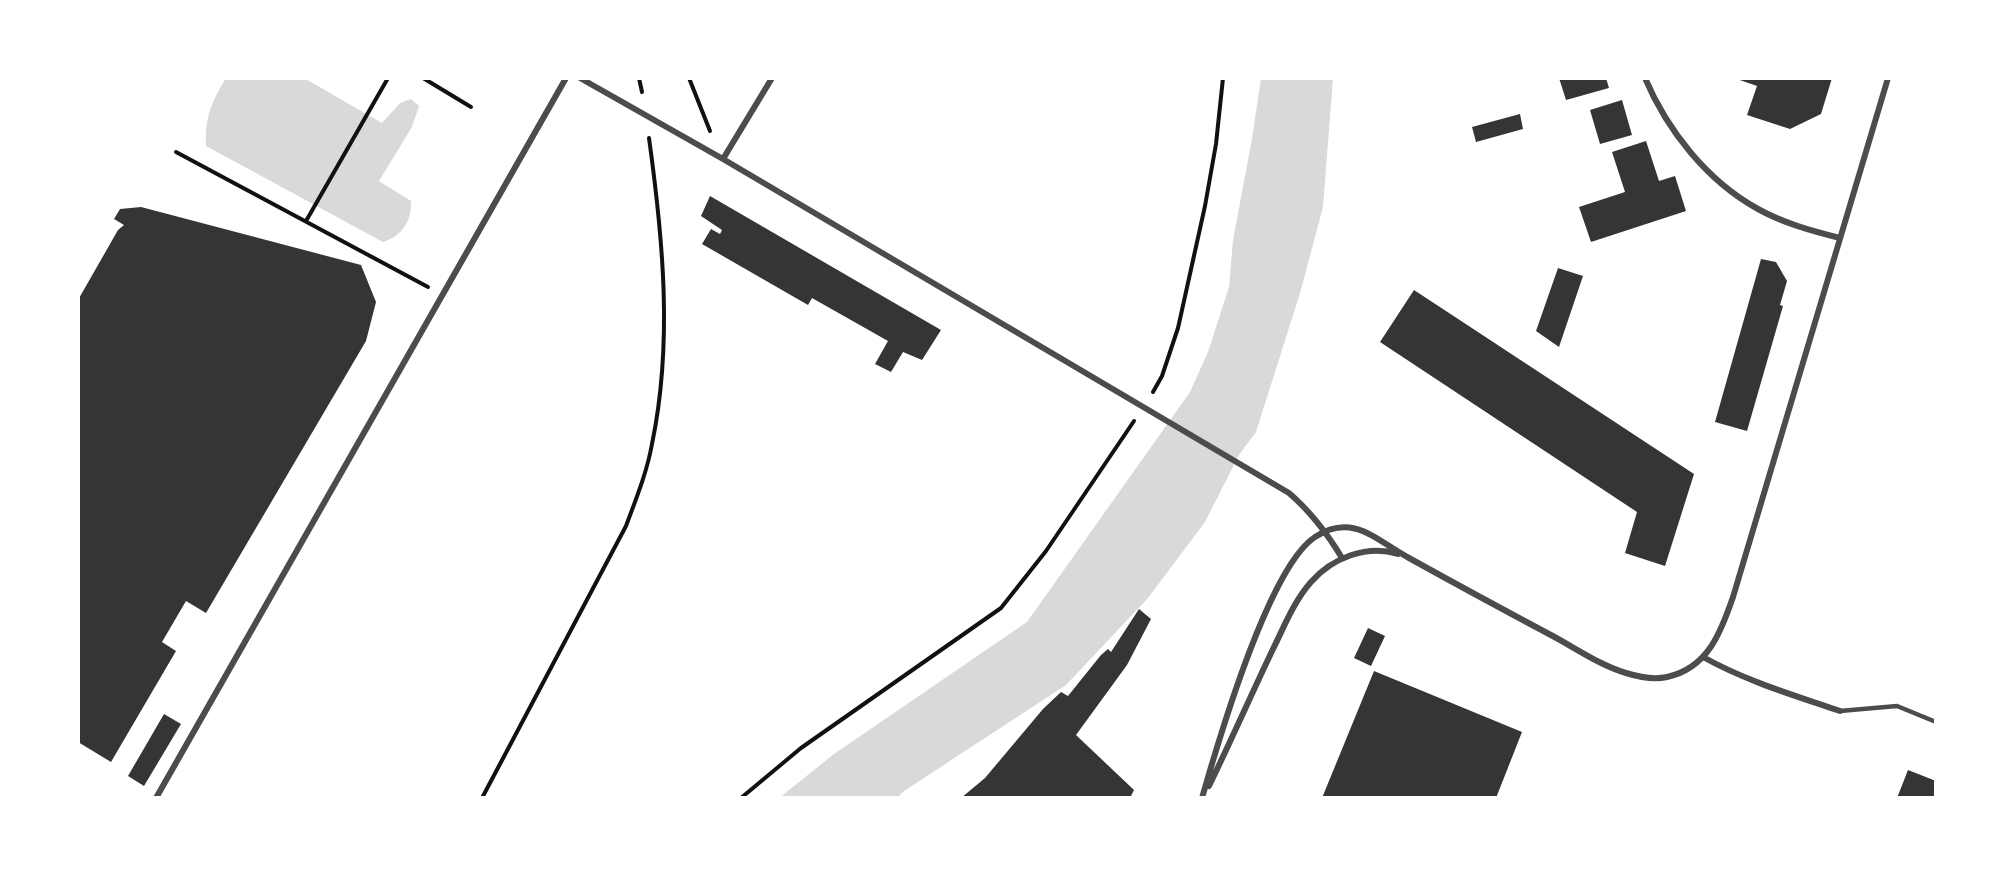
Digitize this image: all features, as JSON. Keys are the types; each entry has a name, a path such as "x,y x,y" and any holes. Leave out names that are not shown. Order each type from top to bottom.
{"street":[{"path":"156,798 566,78"},
{"path":"580,78 723,159 1250,468 1289,493 1308,510 1342,558"},
{"path":"723,159 772,78"},
{"path":"1645,78 1659,110 1672,129 1697,159 1724,185 1743,200 1770,215 1840,238"},
{"path":"1202,798 1237,687 1280,585 1304,547 1325,531 1334,528 1354,528 1369,533 1404,556 1591,657 1624,672 1643,677 1666,677 1685,670 1703,657 1717,639 1733,597 1888,78"},
{"path":"1202,798 1229,747 1278,638 1302,593 1323,570 1342,558 1354,554 1381,551 1404,556"},
{"path":"1703,657 1755,681 1840,711"}],"lane":[{"path":"1840,711 1897,706 1936,722"}],"path":[{"path":"306,221 388,78"},
{"path":"423,78 471,107"},
{"path":"482,798 626,526 642,484 652,446 659,408 664,290 659,209 639,78"},
{"path":"689,78 716,148 723,159"},
{"path":"741,798 801,748 1001,608 1046,551 1143,407 1162,376 1178,328 1211,175 1222,78"},
{"path":"176,152 442,295"}],"shaded area":[{"path":"226,78 304,78 382,123 400,103 411,99 419,106 412,127 379,181 411,201 408,221 400,232 383,242 206,146 210,110"},
{"path":"1261,78 1333,78 1323,207 1300,293 1256,432 1239,455 1205,522 1148,598 1066,685 904,791 897,798 779,798 834,754 1027,622 1190,392 1208,352 1229,287 1233,240"}],"building":[{"path":"1559,78 1606,78 1609,88 1566,100"},
{"path":"1734,78 1832,78 1821,114 1790,129 1747,115 1757,86"},
{"path":"1622,100 1632,135 1600,144 1590,110"},
{"path":"1520,114 1523,129 1476,142 1472,127"},
{"path":"1646,141 1659,181 1675,176 1686,211 1591,242 1579,207 1625,192 1612,152"},
{"path":"710,196 941,330 922,360 903,352 891,372 875,364 888,341 812,298 808,305 702,244 711,229 720,234 722,230 701,216"},
{"path":"141,207 361,265 376,302 366,341 206,613 186,601 162,642 176,651 111,762 78,742 78,300 118,230 124,225 114,219 120,209"},
{"path":"1761,259 1776,262 1787,281 1780,305 1783,306 1747,431 1715,422"},
{"path":"1558,268 1583,276 1559,347 1536,331"},
{"path":"1414,290 1694,474 1665,566 1625,553 1637,512 1380,342"},
{"path":"1139,609 1151,619 1127,665 1076,735 1134,790 1130,798 961,798 985,778 1043,709 1061,692 1068,696 1101,655 1108,649 1111,652"},
{"path":"1368,628 1385,636 1371,666 1354,658"},
{"path":"1374,671 1522,732 1496,798 1322,798"},
{"path":"164,714 181,724 144,786 128,776"},
{"path":"1908,770 1936,781 1936,798 1897,798"}]}
